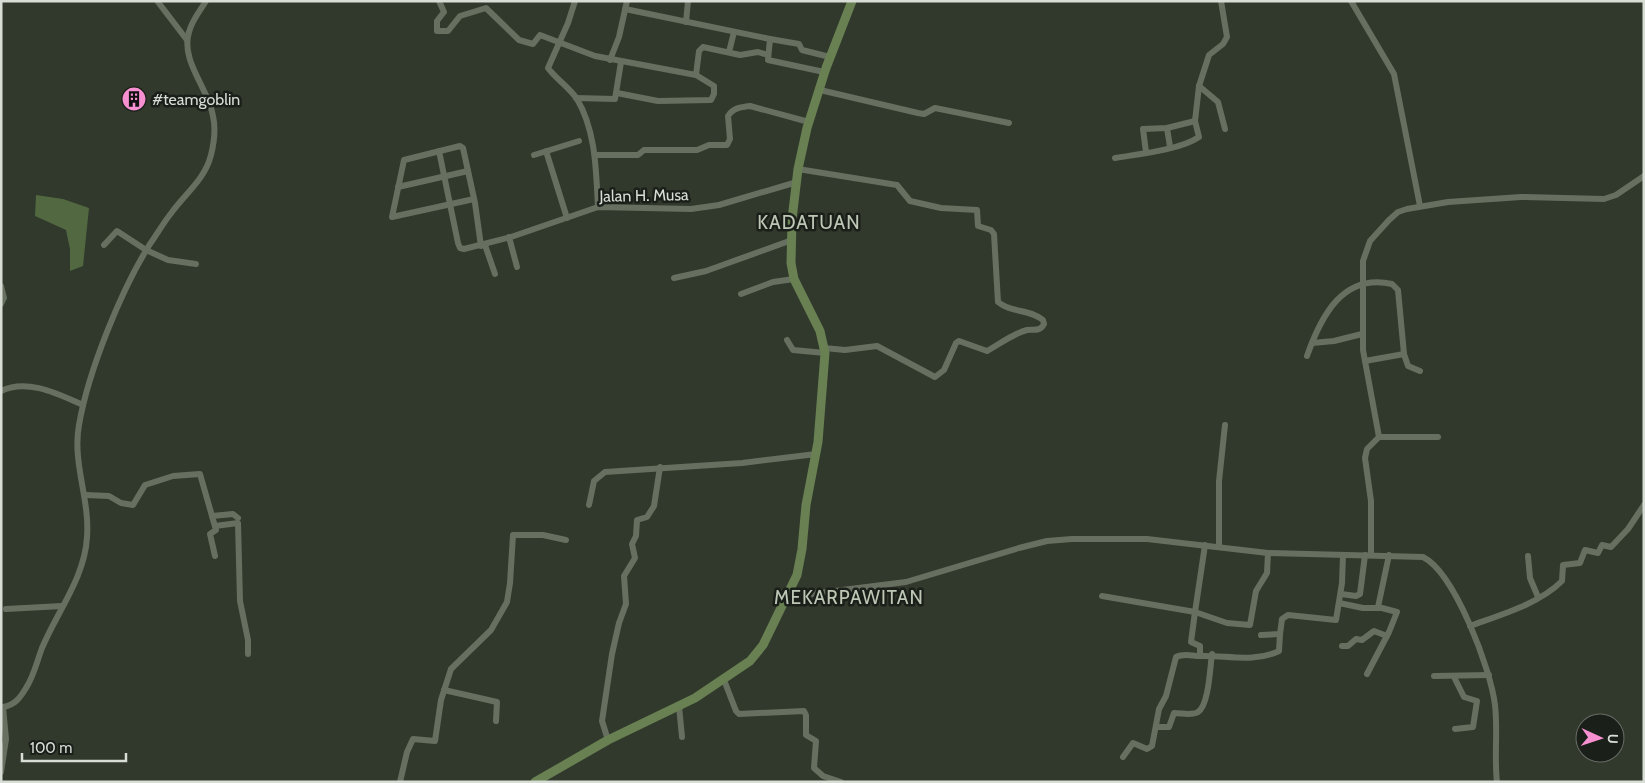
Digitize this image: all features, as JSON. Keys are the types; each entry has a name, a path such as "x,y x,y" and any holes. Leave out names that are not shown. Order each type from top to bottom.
{"street":[{"path":"187,40 193,21 206,1"},
{"path":"439,1 444,12 437,21 441,32 453,27 460,16 486,8 520,40 533,44 541,35 610,60 696,75 714,86 714,94 710,100 658,101 617,93"},
{"path":"574,1 560,42 548,68 576,98 588,125 595,155 598,208"},
{"path":"610,60 619,37 626,1"},
{"path":"686,22 688,1"},
{"path":"535,782 608,740 679,706 724,680 759,652 787,597 801,561 806,505 816,454 825,350 820,331 794,279 791,263 796,182 809,122 824,72 852,1"},
{"path":"1115,158 1170,147 1198,138 1195,120 1199,86 1209,54 1226,40 1222,1"},
{"path":"1351,1 1394,74 1420,206"},
{"path":"1,772 6,739 2,707 13,705 27,687 84,561 87,538 86,495 76,447 83,405 110,327 146,250 172,212 198,182 210,157 214,136 214,116 194,69 187,40 158,2"},
{"path":"625,9 799,44 802,50 830,57"},
{"path":"729,52 734,32"},
{"path":"770,39 768,55 770,61 824,72"},
{"path":"696,75 701,48 706,47 740,55 758,52 768,55"},
{"path":"576,98 614,100 617,93 621,62"},
{"path":"1199,86 1218,102 1225,129"},
{"path":"820,90 918,113 924,114 936,108 1008,123"},
{"path":"595,155 638,155 644,150 697,150 709,145 727,145 730,139 728,116 734,109 742,107 750,106 809,122"},
{"path":"1146,152 1143,129 1168,128 1195,120"},
{"path":"1168,128 1170,147"},
{"path":"534,155 579,141"},
{"path":"474,198 392,217 404,160 462,146 474,198 483,245 495,274"},
{"path":"439,151 450,204"},
{"path":"546,151 567,218"},
{"path":"786,340 793,350 845,350 877,346 935,377 944,370 956,343 960,341 987,351 1010,337 1027,330 1038,329 1044,324 1043,320 1034,314 1006,308 998,302 994,234 991,230 979,227 977,210 929,206 908,200 897,185 798,169"},
{"path":"398,187 468,171"},
{"path":"1379,437 1362,334 1363,261 1370,241 1394,215 1420,206 1521,197 1604,199 1616,195 1644,176"},
{"name":"Jalan H. Musa","path":"450,204 458,243 460,248 464,249 509,238 598,208 690,209 719,205 796,182"},
{"path":"104,245 117,231 146,250 168,260 196,264"},
{"path":"509,238 518,267"},
{"path":"674,278 706,271 792,240"},
{"path":"741,294 773,282 794,279"},
{"path":"1307,356 1322,320 1341,296 1363,282 1387,283 1396,286 1404,354 1408,366 1420,371"},
{"path":"1,286 4,298 1,304"},
{"path":"1312,343 1334,341 1362,334"},
{"path":"1365,361 1404,354"},
{"path":"1,390 14,385 20,385 47,390 83,405"},
{"path":"1219,547 1220,481 1225,425"},
{"path":"1341,594 1356,596 1360,594 1368,555 1371,501 1365,458 1367,449 1379,437 1438,437"},
{"path":"589,505 594,481 601,474 742,463 816,454"},
{"path":"608,740 602,720 612,654 619,623 626,604 624,576 635,558 632,544 636,536 637,520 648,517 654,506 660,468"},
{"path":"86,495 112,497 122,504 133,505 145,485 173,476 198,473 202,475 215,526 216,531 210,534 215,556"},
{"path":"1470,626 1538,597 1561,582 1563,565 1580,563 1585,550 1598,553 1602,545 1612,546 1628,530 1644,505"},
{"path":"212,516 233,514 238,518"},
{"path":"215,526 238,523 240,602 248,640 248,654"},
{"path":"400,782 407,752 413,740 435,741 444,690 451,669 491,630 507,602 513,535 543,535 566,540"},
{"path":"787,597 906,582 1047,541 1100,537 1147,538 1268,553 1417,556 1429,560 1446,580 1470,626 1489,675 1495,704 1494,758 1497,782"},
{"path":"1200,656 1200,646 1191,642 1205,545"},
{"path":"1102,596 1195,612 1227,623 1250,625 1256,591 1266,578 1268,553"},
{"path":"1123,757 1133,743 1151,748 1157,727 1159,708 1166,696 1175,659 1182,655 1200,656 1212,654 1247,658 1276,652 1280,649 1280,634 1284,616 1334,620 1341,594 1343,555"},
{"path":"1378,607 1389,555"},
{"path":"1528,556 1530,578 1538,597"},
{"path":"1339,604 1362,608 1378,607 1397,612 1367,674"},
{"path":"6,610 62,606"},
{"path":"1342,646 1348,646 1356,639 1362,640 1374,631 1387,636"},
{"path":"1261,635 1280,634"},
{"path":"1157,727 1168,727 1175,713 1195,713 1202,709 1206,699 1212,654"},
{"path":"1434,676 1489,675"},
{"path":"1454,677 1464,697 1478,701 1473,727 1455,729"},
{"path":"724,680 736,711 739,714 802,711 806,713 806,735 816,741 814,768 822,776 841,782"},
{"path":"444,690 496,702 496,721"},
{"path":"679,706 682,737"}],"green space":[{"path":"36,195 63,199 89,208 83,266 70,271 70,249 66,230 35,216"}],"place":[{"name":"#teamgoblin","path":"134,99"}],"district":[{"name":"KADATUAN","path":"809,222"},
{"name":"MEKARPAWITAN","path":"849,597"}]}
